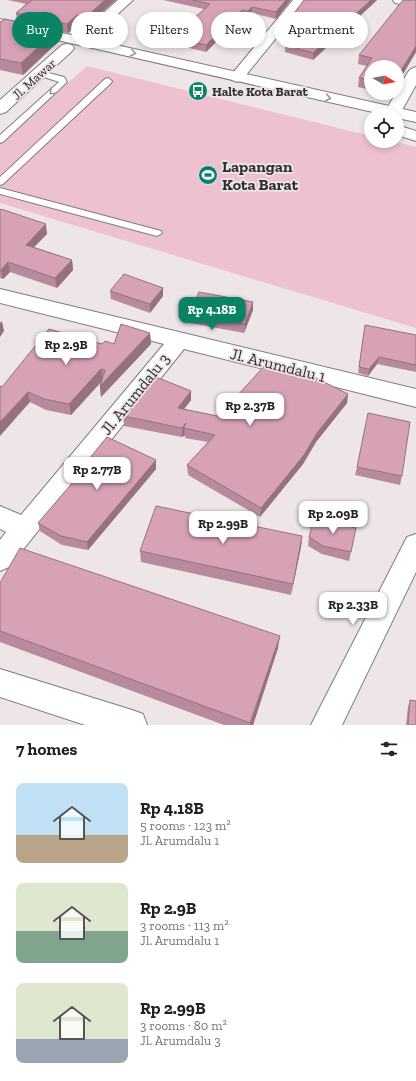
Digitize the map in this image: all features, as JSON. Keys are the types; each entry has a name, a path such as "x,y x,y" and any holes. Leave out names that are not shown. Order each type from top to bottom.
{"street":[{"name":"Jl. Mawar","path":"112,12 126,0"},
{"path":"237,77 300,0"},
{"path":"400,0 416,3"},
{"path":"0,23 71,44"},
{"path":"0,32 71,44"},
{"name":"Jl. Mawar","path":"0,109 71,48"},
{"path":"85,48 341,115"},
{"path":"89,48 237,77 364,110"},
{"path":"404,110 416,72"},
{"path":"404,120 416,122"},
{"path":"404,122 416,129"},
{"path":"404,123 416,136"},
{"name":"Jl. Arumdalu 1","path":"0,296 416,398"},
{"name":"Jl. Arumdalu 3","path":"0,559 179,340"},
{"path":"0,517 25,529"},
{"path":"326,725 416,545"},
{"path":"0,683 132,725"}],"lane":[{"path":"0,140 63,82 61,79 41,73"},
{"path":"0,182 108,81"},
{"path":"0,191 157,234"}],"shaded area":[{"name":"Lapangan Kota Barat","path":"87,66 364,134 364,148 404,148 404,144 416,147 416,328 0,203 0,143"}],"building":[{"path":"32,0 105,0 92,12 71,12 71,20 67,24 63,23 63,12 17,12"},
{"path":"192,0 286,0 276,12 252,7 248,11 242,10 240,12 211,12 211,40 206,45 203,44 203,12 201,12 210,4"},
{"path":"304,0 371,0 358,12 295,12"},
{"path":"403,0 416,0 416,46 404,66 404,60 371,60 372,58 359,55 365,48 368,48 368,44"},
{"path":"5,19 12,20 12,48 37,48 21,63 0,59 0,22"},
{"path":"296,48 318,48 313,53"},
{"path":"364,70 364,79 359,78"},
{"path":"1,209 46,224 26,245 72,260 55,278 8,262 0,270"},
{"path":"124,274 163,288 150,304 110,291"},
{"path":"199,292 253,302 245,324 190,314"},
{"path":"121,324 150,333 100,386 105,370 101,369 69,404 44,399 28,392 0,422 0,386 2,387 49,329 102,344 105,341 114,344"},
{"path":"365,325 416,335 416,365 379,357 369,369 359,367"},
{"path":"268,362 298,369 348,394 317,433 304,455 261,508 187,465 215,435 184,428 186,423 182,428 123,416 156,377 191,391 178,408 222,417 237,396"},
{"path":"368,413 410,422 402,476 357,467"},
{"path":"107,437 156,460 87,542 61,536 38,523 92,460 89,459"},
{"path":"156,506 302,536 293,584 140,551"},
{"path":"314,518 356,528 351,552 323,546 309,537"},
{"path":"20,548 280,636 250,723 0,631 0,583"},
{"path":"410,700 416,701 416,725 408,725"}],"place":[{"name":"Halte Kota Barat","path":"198,91"},
{"name":"Lapangan Kota Barat","path":"208,175"}]}
